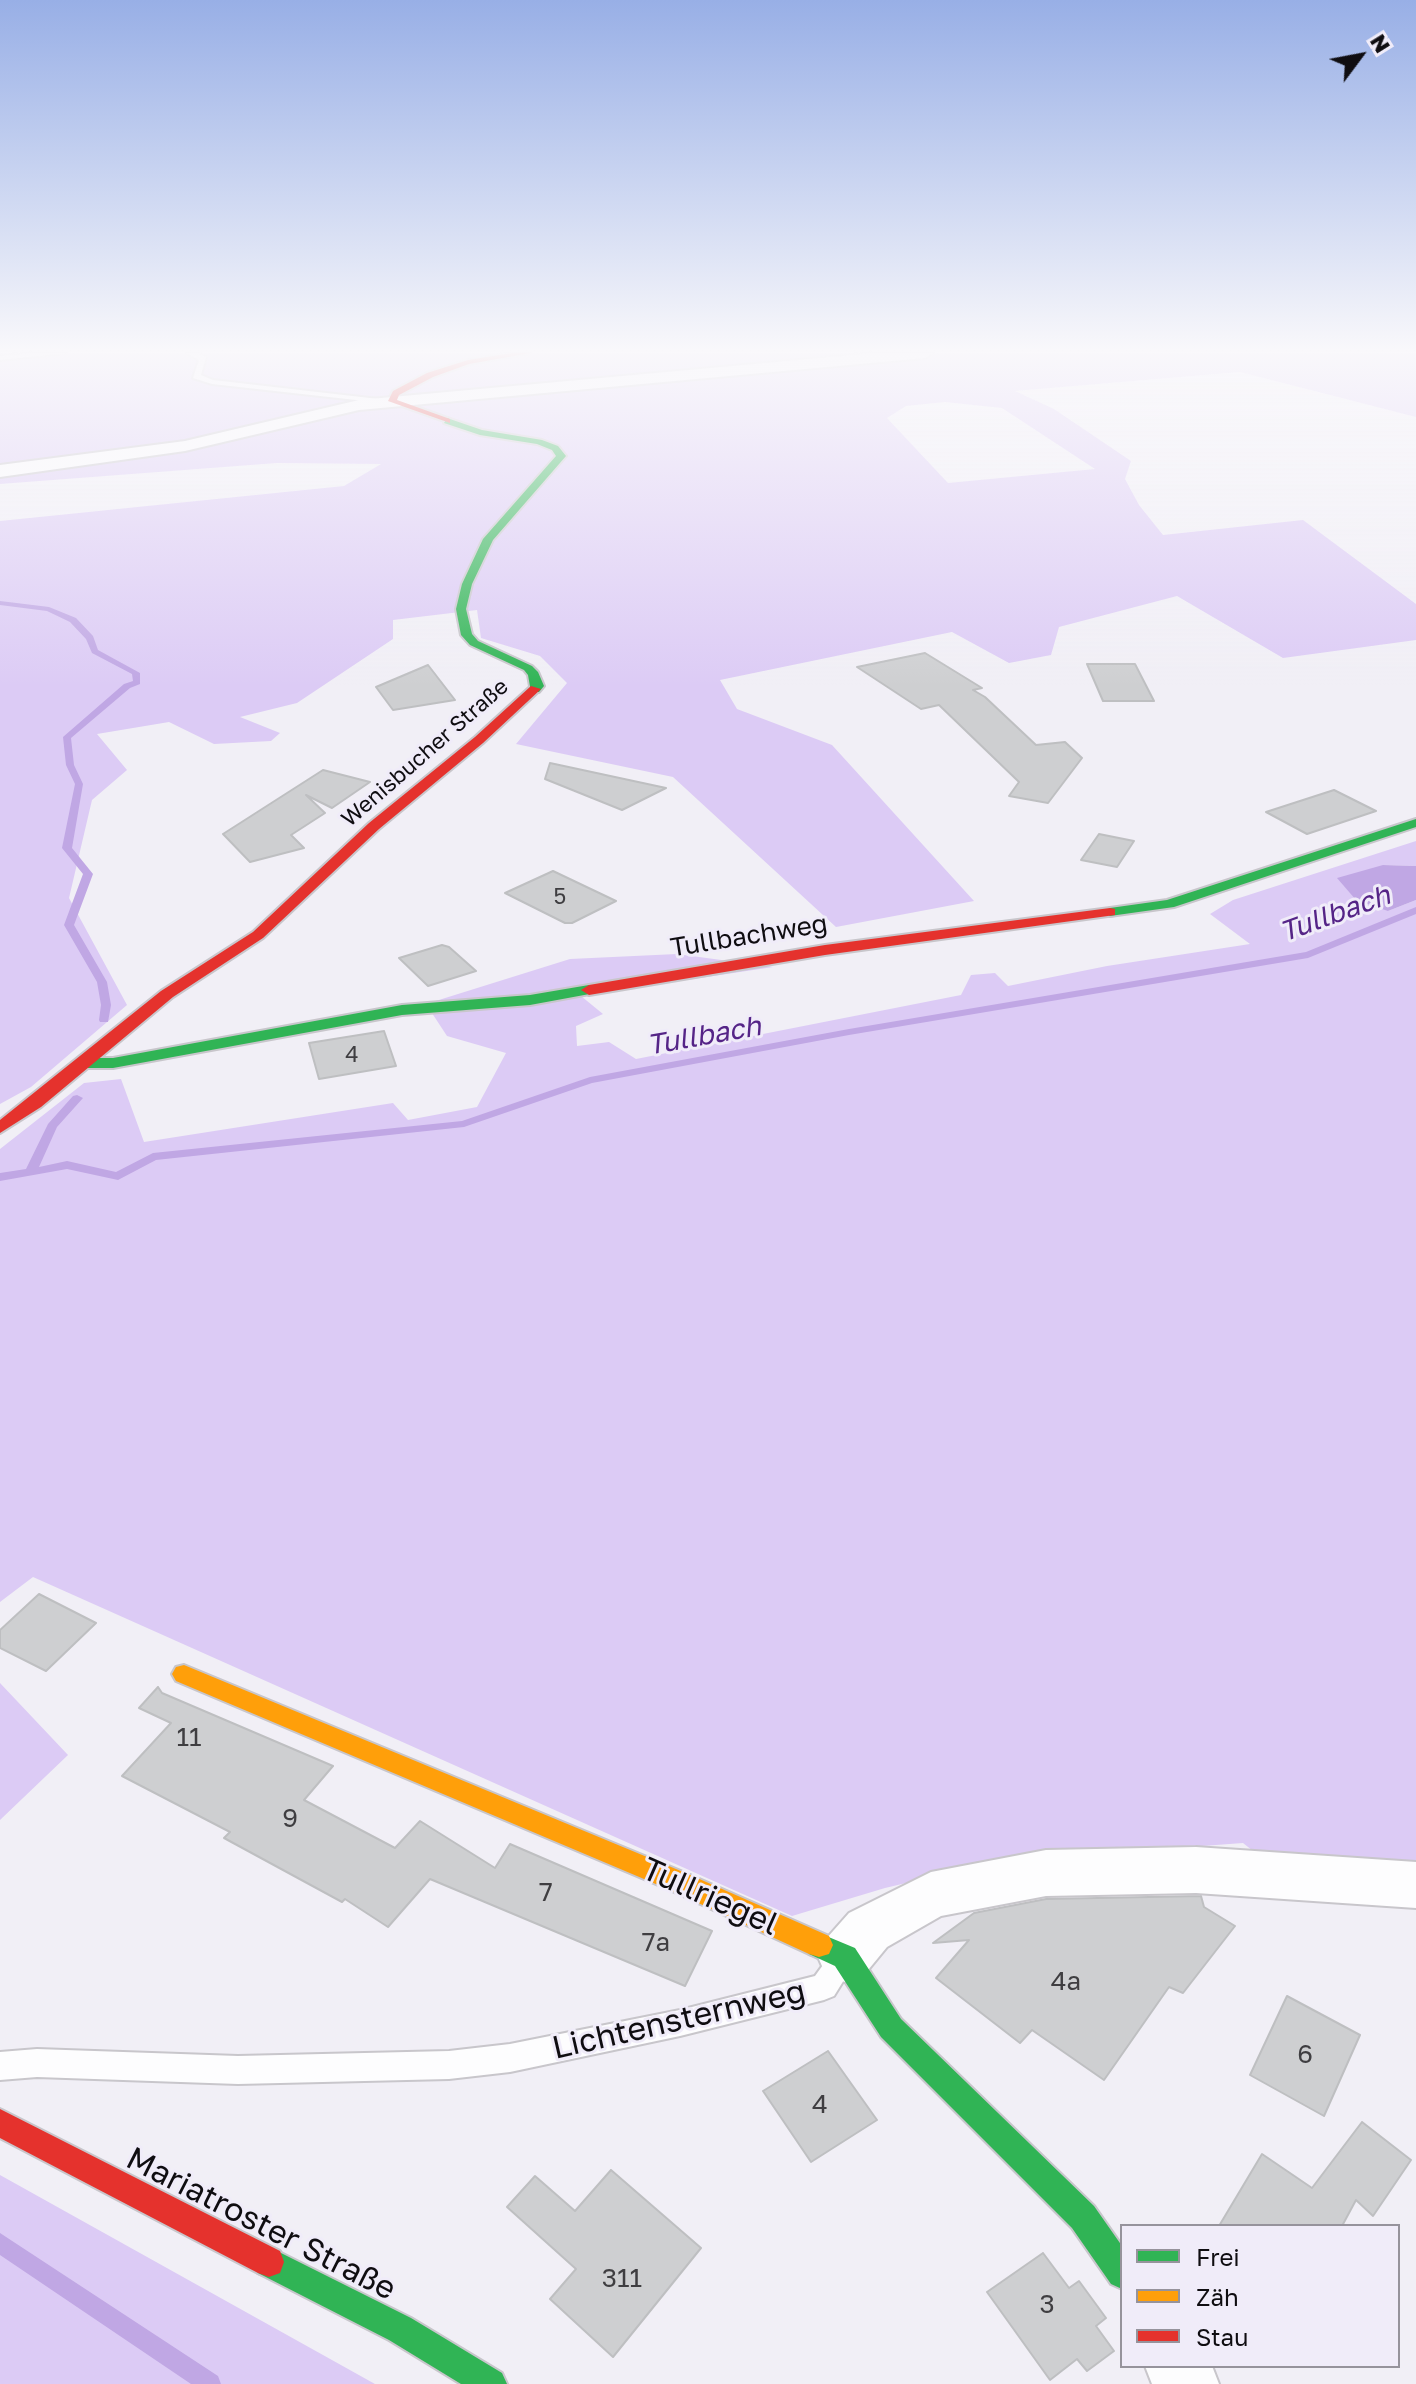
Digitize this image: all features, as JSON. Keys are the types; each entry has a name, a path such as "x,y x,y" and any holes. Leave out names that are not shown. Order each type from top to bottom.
{"street":[{"path":"0,471 50,464"},
{"name":"Wenisbucher Straße","path":"0,1128 167,994 258,935 374,826 479,740 538,686 528,668 474,643 467,635 461,609 467,584 488,539 554,464"},
{"name":"Tullbachweg","path":"81,1063 113,1063 402,1010 530,1000 825,950 1169,904 1416,823"},
{"name":"Tullriegel","path":"184,1674 679,1882 845,1957"},
{"name":"Lichtensternweg","path":"845,1957 868,1930 931,1895 1046,1873 1196,1870 1416,1885"},
{"path":"845,1957 891,2028 1083,2217 1120,2270"},
{"name":"Mariatroster Straße","path":"0,2123 400,2329 491,2384"}],"lane":[{"name":"Lichtensternweg","path":"0,2066 37,2063 238,2070 449,2065 510,2058 680,2023 824,1987 845,1957"}],"shaded area":[{"path":"0,464 260,464 0,484"},
{"path":"381,464 930,464 948,483 1095,469 1088,464 1130,464 1125,479 1139,505 1163,535 1303,520 1416,604 1416,640 1283,658 1177,596 1059,627 1051,655 1009,663 952,632 720,680 737,709 832,745 974,901 836,927 673,777 516,744 567,683 540,656 481,638 477,610 393,620 393,639 297,703 240,717 280,733 271,741 214,744 169,722 97,734 127,770 92,800 69,898 127,1005 31,1087 0,1104 0,521 344,486"},
{"path":"1416,841 1416,866 1383,865 1388,911 1416,900 1416,1904 1305,1892 1243,1843 999,1861 885,1888 792,1916 33,1577 0,1602 0,1149 84,1083 121,1079 144,1142 393,1103 408,1120 477,1107 506,1053 447,1036 426,1004 570,959 677,954 773,967 581,996 603,1014 576,1026 577,1046 609,1042 636,1059 961,995 971,975 995,973 1008,986 1107,966 1250,944 1210,914 1233,900"},
{"path":"1383,865 1416,866 1416,900 1388,911 1356,900 1337,878"},
{"path":"0,1683 68,1755 0,1820"},
{"path":"0,2175 375,2384 0,2384"}],"building":[{"path":"925,653 982,688 973,690 985,697 1036,745 1065,742 1082,758 1048,803 1009,796 1019,782 939,705 921,709 857,667"},
{"path":"1087,664 1135,664 1154,701 1103,701"},
{"path":"428,665 455,700 393,710 376,687"},
{"path":"550,763 666,788 622,810 545,779"},
{"path":"323,770 370,782 332,808 306,795 325,813 291,835 304,848 250,862 223,834"},
{"path":"1334,790 1376,811 1307,834 1266,812"},
{"path":"1099,834 1134,841 1117,867 1081,860"},
{"path":"553,871 616,901 572,923 565,923 505,893"},
{"path":"442,945 449,947 476,971 428,986 399,958"},
{"path":"384,1031 396,1066 319,1079 309,1043"},
{"path":"39,1594 96,1623 46,1671 0,1648 0,1630"},
{"path":"158,1687 162,1693 333,1766 304,1800 395,1848 420,1821 495,1868 510,1844 712,1931 685,1986 430,1879 388,1927 345,1899 342,1902 224,1838 230,1832 122,1776 171,1723 139,1708"},
{"path":"1201,1896 1204,1907 1235,1926 1183,1993 1169,1987 1104,2080 1032,2030 1020,2043 936,1978 969,1940 933,1943 974,1913 1046,1899"},
{"path":"1287,1996 1360,2035 1324,2116 1250,2075"},
{"path":"828,2051 877,2120 811,2162 763,2091"},
{"path":"1362,2122 1411,2160 1373,2216 1356,2200 1343,2224 1220,2224 1262,2154 1312,2188"},
{"path":"611,2170 701,2248 613,2357 550,2299 576,2269 507,2207 535,2176 575,2211"},
{"path":"1043,2253 1069,2288 1079,2281 1106,2318 1096,2326 1114,2351 1087,2371 1077,2359 1050,2380 987,2292"}],"waterway":[{"path":"0,603 49,609 73,620 90,638 95,651 136,673 137,682 127,686 67,737 70,765 79,784 67,848 88,874 69,925 102,982 106,1005 104,1020"},
{"name":"Tullbach","path":"30,1172 67,1165 118,1176 153,1157 464,1124 590,1080 849,1032 1308,955 1416,910"},
{"path":"30,1172 52,1126 77,1098"},
{"name":"Tullbach","path":"0,1177 30,1172"},
{"path":"0,2243 210,2384"}],"traffic: fast":[{"path":"535,689 538,686 534,674 528,668 474,643 467,635 461,609 467,584 488,539 554,464"},
{"path":"1110,912 1169,904 1416,823"},
{"path":"81,1063 113,1063 402,1010 530,1000 589,990"},
{"path":"819,1945 845,1957 891,2028 1083,2217 1120,2270"},
{"path":"269,2262 400,2329 491,2384"}],"traffic: slow":[{"path":"184,1674 679,1882 819,1945"}],"traffic: jam":[{"path":"0,1128 35,1103 167,994 258,935 374,826 479,740 535,689"},
{"path":"589,990 825,950 1110,912"},
{"path":"0,2123 269,2262"}]}
